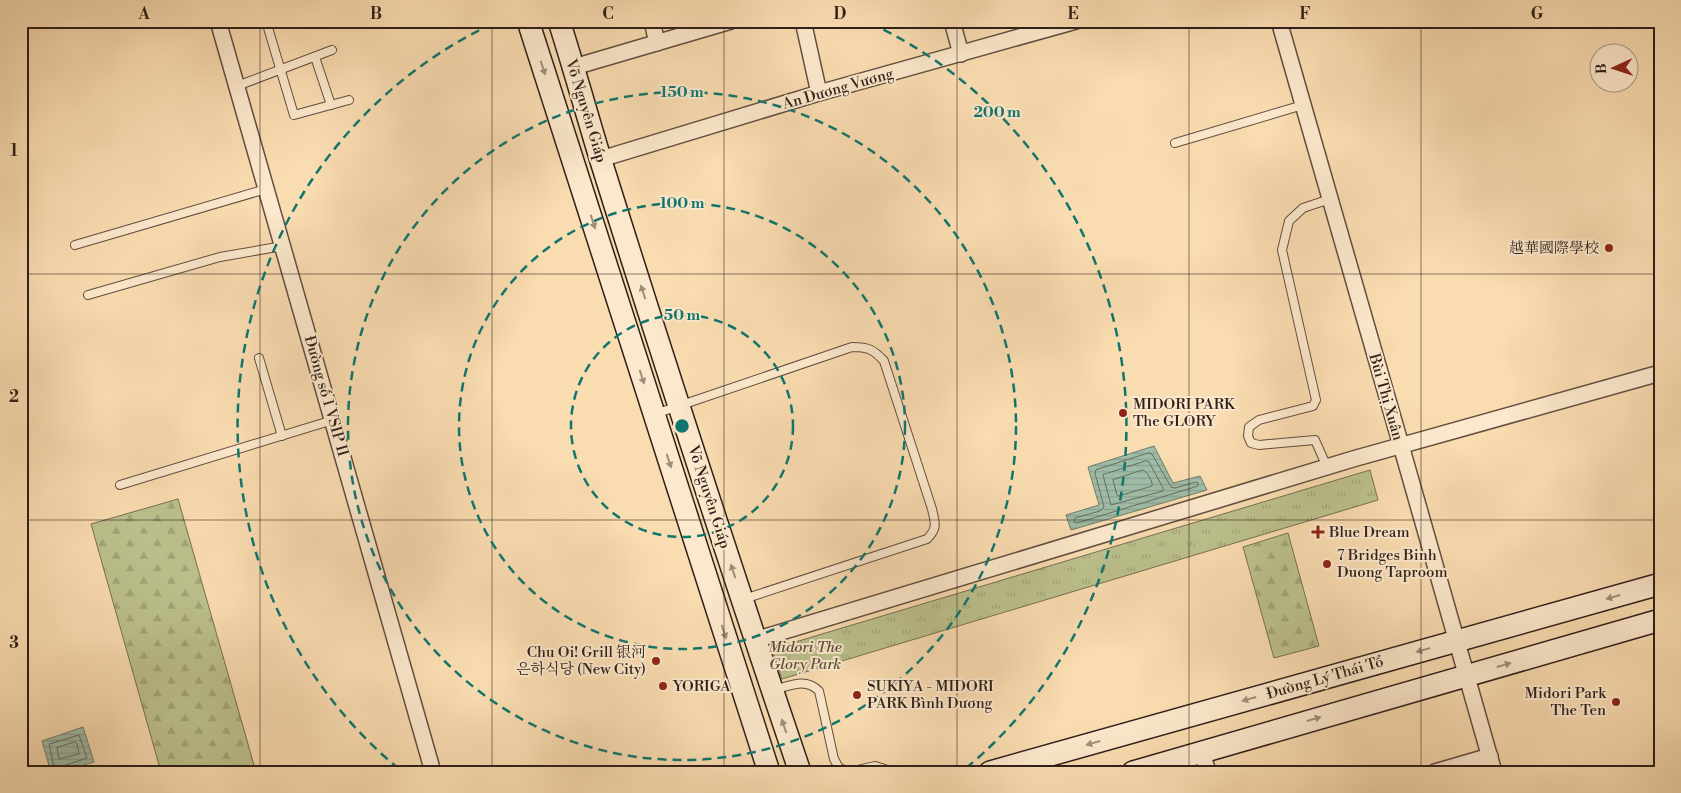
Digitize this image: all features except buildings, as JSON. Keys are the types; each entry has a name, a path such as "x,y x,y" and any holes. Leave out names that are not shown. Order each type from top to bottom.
{"main road":[{"name":"Võ Nguyên Giáp","path":"528,21 769,772"},
{"name":"Võ Nguyên Giáp","path":"558,21 574,67 600,159 755,640 800,772"},
{"name":"Đường Lý Thái Tổ","path":"990,772 1660,584"},
{"path":"1133,772 1205,762 1467,675 1660,620"}],"street":[{"name":"Đường số 1 VSIP II","path":"218,21 433,772"},
{"path":"652,21 657,43"},
{"path":"804,21 819,93"},
{"path":"952,21 961,54"},
{"name":"An Dương Vương","path":"600,159 819,93 1076,21"},
{"name":"Bùi Thị Xuân","path":"1279,21 1400,446 1458,640 1494,772"},
{"path":"574,67 727,22"},
{"path":"755,640 1327,467 1660,373"},
{"path":"1435,772 1490,756"}],"lane":[{"path":"266,21 294,115 349,100"},
{"path":"237,86 332,50"},
{"path":"315,56 330,105"},
{"path":"1176,143 1303,105"},
{"path":"75,245 266,189"},
{"path":"1327,467 1316,440 1259,444 1251,443 1248,436 1249,427 1259,420 1314,406 1316,400 1282,250 1289,221 1303,208 1330,199"},
{"path":"88,295 220,257 283,246"},
{"path":"654,414 852,347 864,347 875,351 884,362 932,509 935,523 934,532 927,539 742,599"},
{"path":"259,358 282,436"},
{"path":"120,485 332,420"},
{"path":"772,691 805,682 813,685 819,691 834,759 838,768 849,772 875,766 885,769 886,772"}],"green space":[{"name":"Midori The Glory Park","path":"1370,470 1378,500 782,679 772,649"},
{"path":"178,499 256,772 161,772 91,524"},
{"path":"1288,533 1319,646 1274,658 1243,547"}],"water":[{"path":"1154,446 1173,483 1200,476 1207,490 1071,530 1066,515 1099,505 1088,467"},
{"path":"83,727 94,762 60,772 51,772 42,741"}],"place":[{"name":"越華國際學校","path":"1609,248"},
{"name":"MIDORI PARK The GLORY","path":"1123,413"},
{"name":"Blue Dream","path":"1318,532"},
{"name":"7 Bridges Binh Duong Taproom","path":"1327,564"},
{"name":"Chu Oi! Grill 银河 은하식당 (New City)","path":"656,661"},
{"name":"YORIGA","path":"663,686"},
{"name":"SUKIYA - MIDORI PARK Bình Dương","path":"857,695"},
{"name":"Midori Park The Ten","path":"1616,702"}]}
